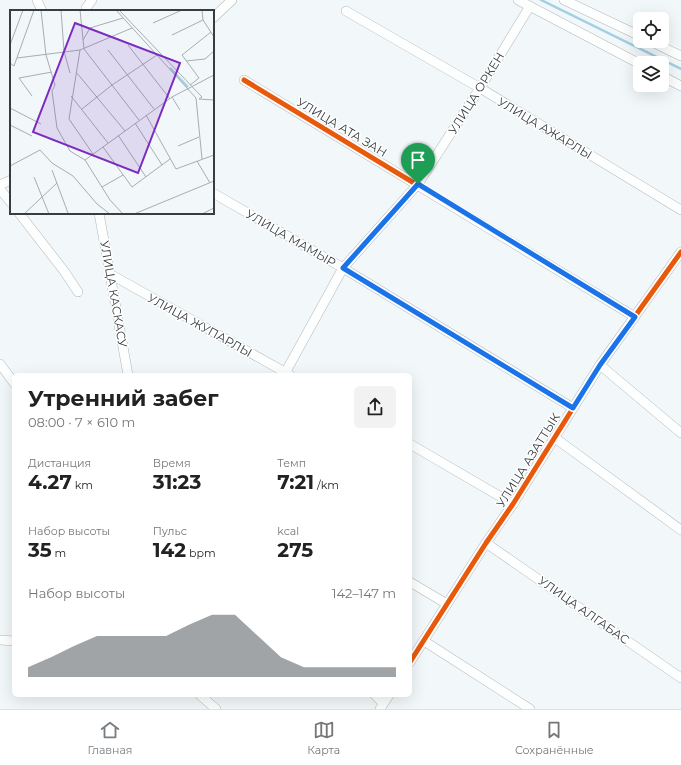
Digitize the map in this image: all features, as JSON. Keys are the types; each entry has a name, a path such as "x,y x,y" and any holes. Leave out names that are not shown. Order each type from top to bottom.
{"street":[{"path":"37,0 42,10"},
{"path":"86,10 92,0"},
{"path":"214,17 232,0"},
{"path":"518,0 633,60"},
{"path":"564,0 633,33"},
{"name":"УЛИЦА ОРКЕН","path":"287,373 343,268 418,184 480,88 530,6"},
{"name":"УЛИЦА АЖАРЛЫ","path":"346,11 480,88 681,210"},
{"path":"664,48 681,56"},
{"name":"УЛИЦА АТА ЗАН","path":"244,80 418,184 635,317"},
{"path":"669,80 681,86"},
{"path":"0,185 10,180"},
{"path":"0,189 10,202"},
{"name":"УЛИЦА МАМЫР","path":"214,194 343,268 573,408"},
{"path":"20,214 64,271 78,292"},
{"name":"УЛИЦА КАСКАСУ","path":"100,214 128,373"},
{"name":"УЛИЦА АЗАТТЫК","path":"412,659 486,542 514,504 600,365 681,252"},
{"name":"УЛИЦА ЖУПАРЛЫ","path":"110,274 284,373"},
{"path":"0,364 12,380"},
{"path":"600,365 681,433"},
{"path":"555,438 681,530"},
{"path":"412,445 514,504"},
{"name":"УЛИЦА АЛГАБАС","path":"486,542 681,678"},
{"path":"412,583 447,604"},
{"path":"0,640 12,641"},
{"path":"424,641 530,709"},
{"path":"202,697 216,709"}],"waterway":[{"path":"541,0 681,69"}],"cycle path":[{"path":"244,80 635,317"},
{"path":"412,659 486,543 513,504 600,365 681,252"}],"route":[{"path":"418,184 635,317 600,365 573,408 343,268 418,184"}]}
